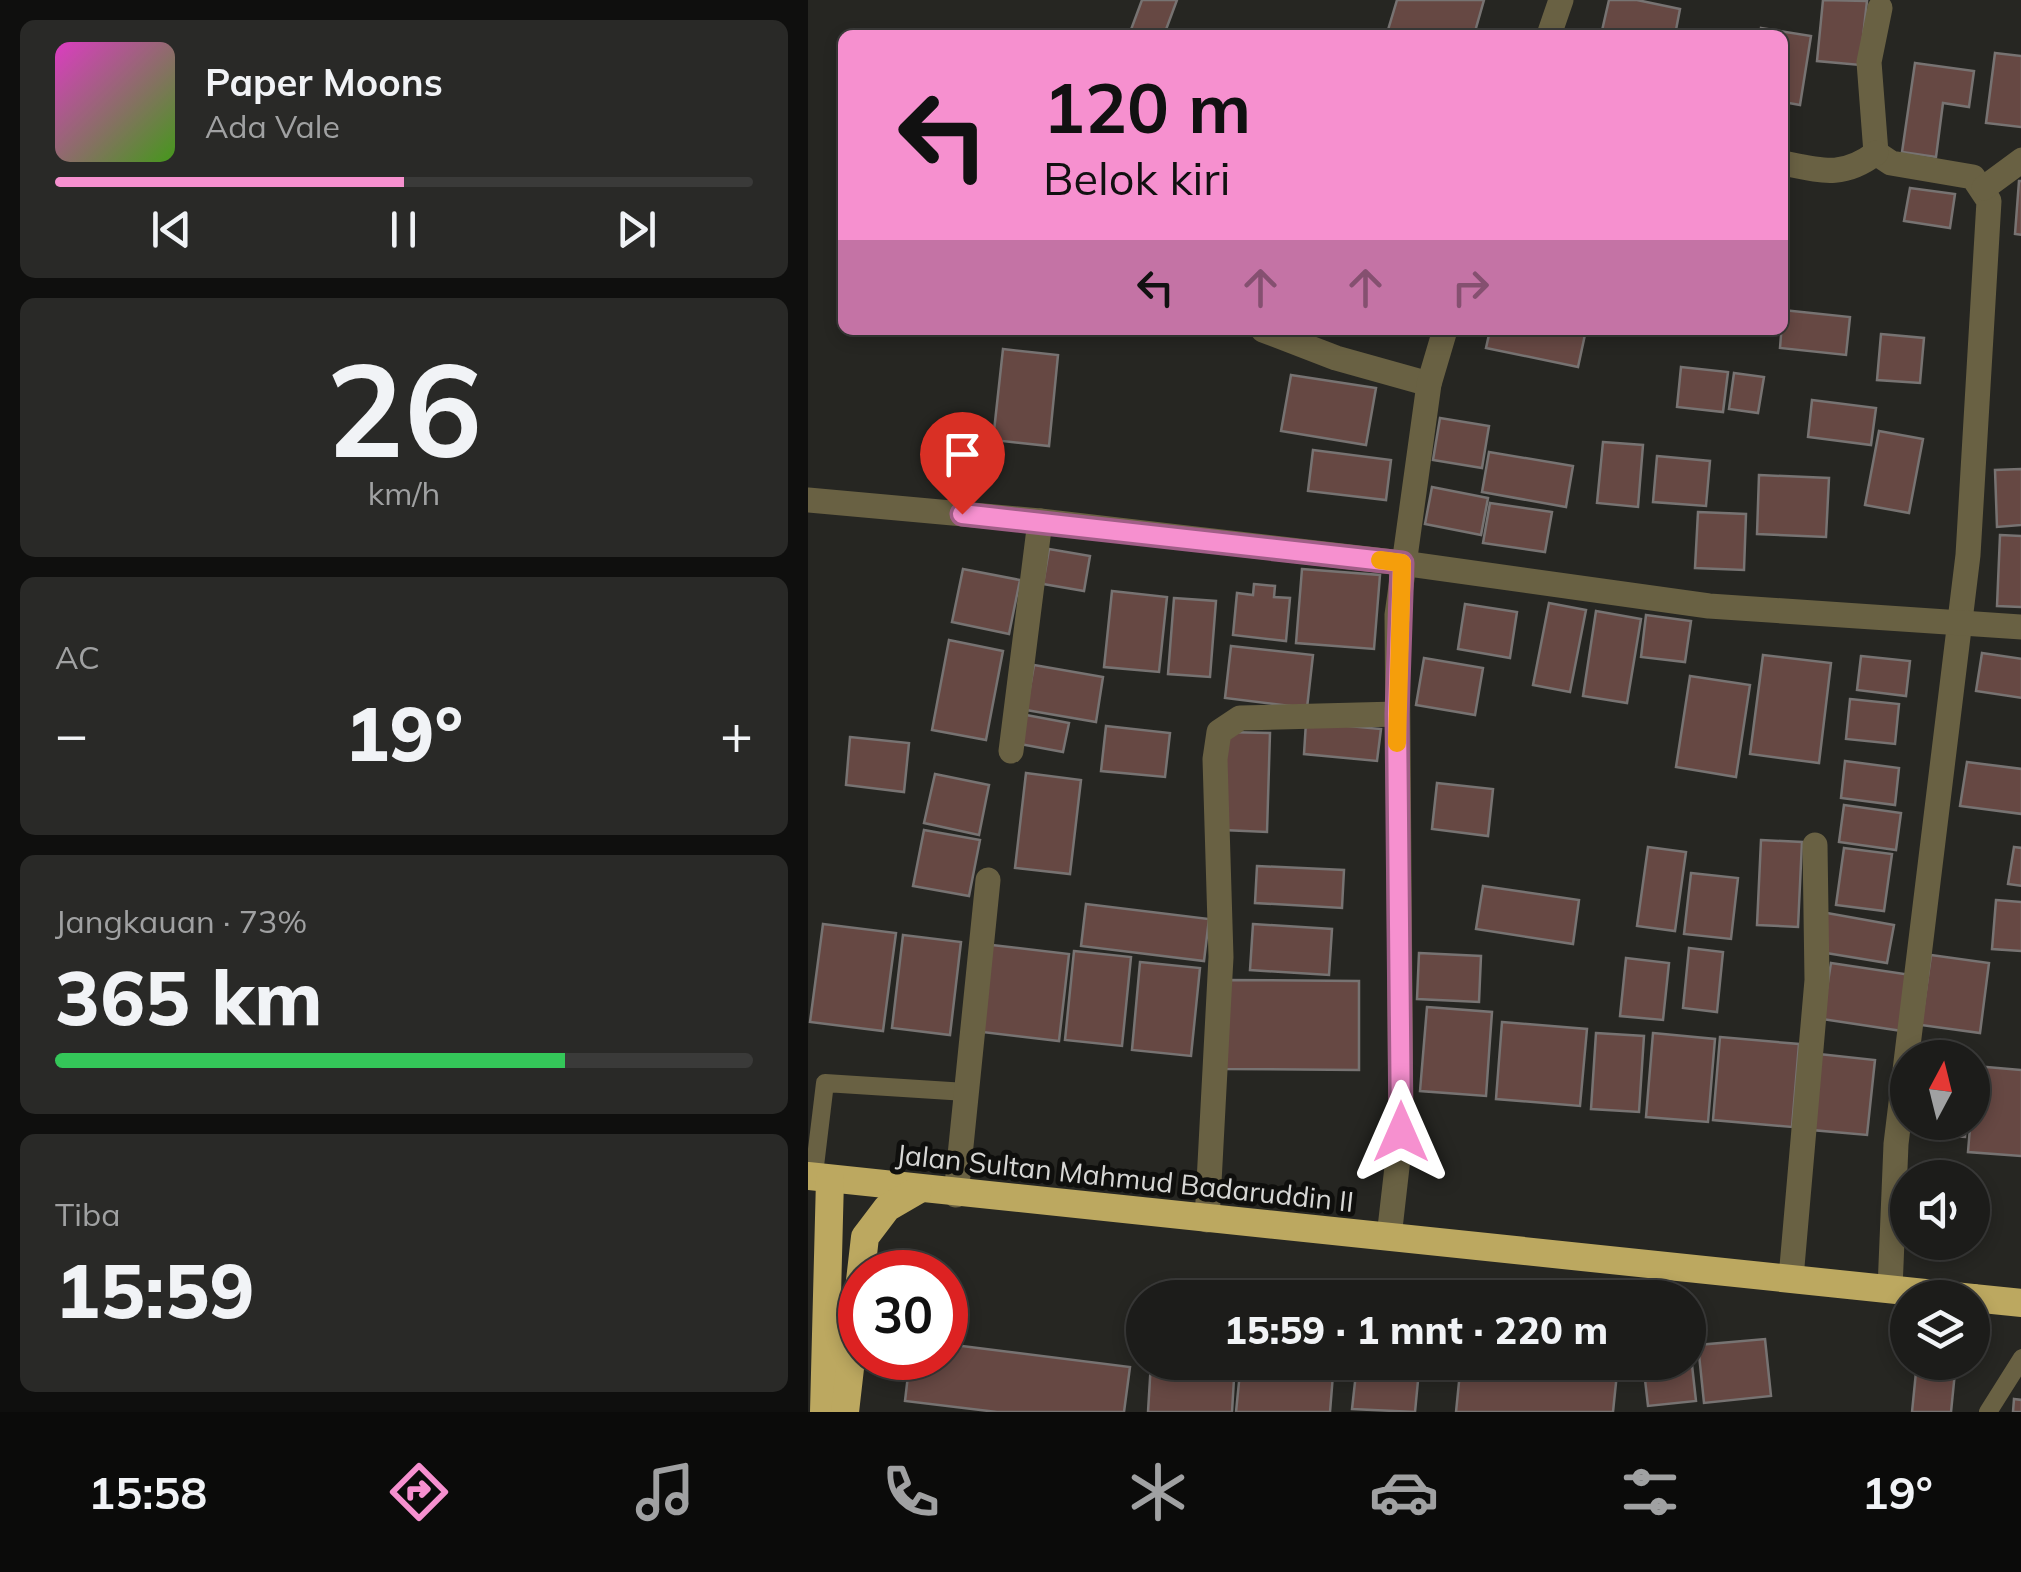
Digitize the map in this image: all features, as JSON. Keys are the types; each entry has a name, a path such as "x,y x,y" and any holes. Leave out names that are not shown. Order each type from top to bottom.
{"highway":[{"name":"Jalan Sultan Mahmud Badaruddin II","path":"815,1171 956,1195 1890,1288"},
{"path":"815,1171 824,1412"},
{"path":"845,1412 865,1238 887,1208 918,1190"},
{"name":"Jalan Sultan Mahmud Badaruddin II","path":"1990,1300 2022,1303"}],"street":[{"path":"1551,30 1561,0"},
{"path":"1876,153 1869,62 1880,8"},
{"path":"1788,164 1823,172 1856,168 1876,153"},
{"path":"1876,153 1891,163 1973,177 1984,188 1989,201 1968,555 1896,1144 1890,1280"},
{"path":"1984,188 2022,160"},
{"path":"1276,335 1336,358 1429,384"},
{"path":"1388,1238 1401,1132 1397,714 1402,563 1429,384 1444,335"},
{"path":"808,500 1040,521 1402,563 1708,606 2022,627"},
{"path":"1011,751 1040,521"},
{"path":"1207,1220 1221,957 1215,759 1218,732 1240,718 1397,714"},
{"path":"1791,1278 1817,980 1815,845"},
{"path":"956,1195 988,880"}],"lane":[{"path":"815,1171 817,1082 966,1092"},
{"path":"1988,1412 2022,1358"}],"building":[{"path":"1142,0 1177,0 1166,30 1131,30"},
{"path":"1397,0 1484,0 1475,30 1388,30"},
{"path":"1609,0 1637,0 1680,9 1676,30 1602,30"},
{"path":"1823,0 1867,1 1860,65 1817,61"},
{"path":"1788,32 1811,36 1800,105 1788,103"},
{"path":"1995,53 2022,56 2022,127 1986,123"},
{"path":"1915,63 1974,71 1969,107 1943,103 1936,157 1902,152"},
{"path":"2022,181 2022,235 2015,234"},
{"path":"1910,188 1955,194 1950,228 1904,221"},
{"path":"1788,311 1850,317 1846,355 1780,348 1781,335 1788,335"},
{"path":"1881,334 1924,338 1920,383 1877,380"},
{"path":"1489,335 1585,335 1578,367 1486,348"},
{"path":"1003,349 1058,355 1049,446 993,440"},
{"path":"1681,367 1728,372 1723,412 1677,407"},
{"path":"1734,373 1764,377 1758,413 1729,409"},
{"path":"1291,375 1376,388 1366,445 1281,431"},
{"path":"1812,400 1876,408 1871,445 1808,437"},
{"path":"1440,418 1489,426 1482,468 1433,460"},
{"path":"1879,431 1923,439 1909,513 1865,505"},
{"path":"1603,442 1643,445 1638,507 1597,503"},
{"path":"1313,450 1391,460 1386,500 1308,491"},
{"path":"1489,452 1573,466 1566,507 1482,492"},
{"path":"1657,456 1710,461 1706,506 1653,502"},
{"path":"2022,469 2022,525 1997,527 1995,470"},
{"path":"1759,475 1829,478 1826,537 1757,534"},
{"path":"1432,487 1488,498 1481,535 1425,524"},
{"path":"1490,503 1552,512 1545,552 1483,543"},
{"path":"1698,512 1746,514 1744,570 1695,568"},
{"path":"2000,535 2022,536 2022,607 1997,606"},
{"path":"1049,549 1090,556 1084,591 1043,584"},
{"path":"963,569 1020,580 1009,634 952,622"},
{"path":"1302,569 1380,575 1374,649 1296,643"},
{"path":"1254,584 1275,586 1274,597 1290,598 1286,641 1233,635 1237,593 1253,595"},
{"path":"1112,591 1167,597 1159,672 1104,667"},
{"path":"1174,598 1216,601 1210,677 1168,674"},
{"path":"1549,603 1586,610 1570,692 1533,685"},
{"path":"1465,604 1517,612 1510,658 1458,649"},
{"path":"1596,611 1641,619 1627,703 1583,696"},
{"path":"1646,615 1691,621 1685,662 1641,657"},
{"path":"949,640 1003,651 986,740 932,730"},
{"path":"1231,646 1313,655 1307,708 1225,698"},
{"path":"1982,653 2022,659 2022,698 1976,691"},
{"path":"1763,655 1831,663 1819,763 1750,754"},
{"path":"1861,656 1910,661 1906,696 1857,690"},
{"path":"1424,658 1483,668 1475,715 1416,705"},
{"path":"1034,665 1103,677 1096,722 1026,710"},
{"path":"1690,676 1750,685 1736,777 1676,767"},
{"path":"1850,699 1899,704 1895,744 1846,739"},
{"path":"1021,714 1069,723 1063,752 1015,743"},
{"path":"1306,722 1381,729 1377,761 1304,754"},
{"path":"1106,726 1170,733 1165,777 1101,771"},
{"path":"1225,732 1270,733 1267,832 1223,830"},
{"path":"850,737 909,743 904,792 846,785"},
{"path":"1845,761 1899,768 1895,805 1841,798"},
{"path":"1967,762 2022,769 2022,814 1960,806"},
{"path":"1026,773 1081,780 1070,874 1015,868"},
{"path":"935,774 989,785 979,835 924,823"},
{"path":"1437,783 1493,789 1488,836 1432,829"},
{"path":"1844,805 1901,813 1896,850 1839,842"},
{"path":"924,830 980,840 969,896 913,886"},
{"path":"1761,840 1802,842 1798,927 1757,925"},
{"path":"1648,847 1686,852 1675,931 1637,926"},
{"path":"2014,847 2022,848 2022,886 2008,884"},
{"path":"1844,848 1892,854 1884,911 1836,905"},
{"path":"1257,866 1344,870 1342,908 1255,903"},
{"path":"1691,873 1738,878 1731,939 1684,934"},
{"path":"1483,886 1579,900 1573,944 1476,929"},
{"path":"1996,900 2022,902 2022,951 1992,949"},
{"path":"1086,904 1209,919 1204,961 1081,946"},
{"path":"1827,913 1894,925 1887,963 1820,952"},
{"path":"823,924 896,933 883,1031 810,1022"},
{"path":"1253,924 1332,929 1329,975 1250,970"},
{"path":"903,935 961,942 950,1035 892,1028"},
{"path":"992,945 1069,954 1059,1041 982,1032"},
{"path":"1689,948 1723,952 1717,1012 1683,1008"},
{"path":"1074,951 1131,957 1122,1046 1065,1040"},
{"path":"1419,953 1481,956 1479,1002 1417,999"},
{"path":"1931,955 1989,963 1980,1033 1921,1025"},
{"path":"1626,958 1669,963 1663,1020 1620,1016"},
{"path":"1140,962 1200,968 1191,1056 1132,1050"},
{"path":"1831,963 1911,975 1902,1031 1822,1019"},
{"path":"1225,980 1359,981 1359,1070 1224,1069"},
{"path":"1427,1007 1492,1012 1486,1096 1420,1091"},
{"path":"1502,1022 1587,1029 1580,1106 1496,1099"},
{"path":"1596,1033 1644,1036 1639,1112 1591,1109"},
{"path":"1653,1033 1715,1039 1708,1122 1646,1117"},
{"path":"1720,1037 1799,1044 1792,1127 1713,1120"},
{"path":"1819,1054 1875,1060 1867,1135 1812,1130"},
{"path":"1990,1067 2022,1070 2022,1156 1968,1152 1969,1140 1990,1140"},
{"path":"1765,1339 1771,1396 1704,1403 1702,1380 1706,1380 1706,1344"},
{"path":"968,1347 1126,1366 1128,1380 1124,1412 997,1412 905,1401 907,1380 968,1380"},
{"path":"1150,1380 1234,1380 1232,1412 1148,1412"},
{"path":"1239,1380 1333,1380 1330,1412 1236,1412"},
{"path":"1355,1380 1418,1380 1415,1412 1352,1409"},
{"path":"1459,1380 1616,1380 1613,1412 1456,1412"},
{"path":"1645,1380 1694,1380 1696,1401 1648,1406"},
{"path":"1915,1380 1954,1380 1951,1412 1912,1412"},
{"path":"2014,1399 2022,1400 2022,1412 2013,1412"}],"slow traffic":[{"path":"1380,560 1402,563 1397,615 1397,743"}],"route":[{"path":"962,514 1402,563 1397,615 1401,1132"}]}
